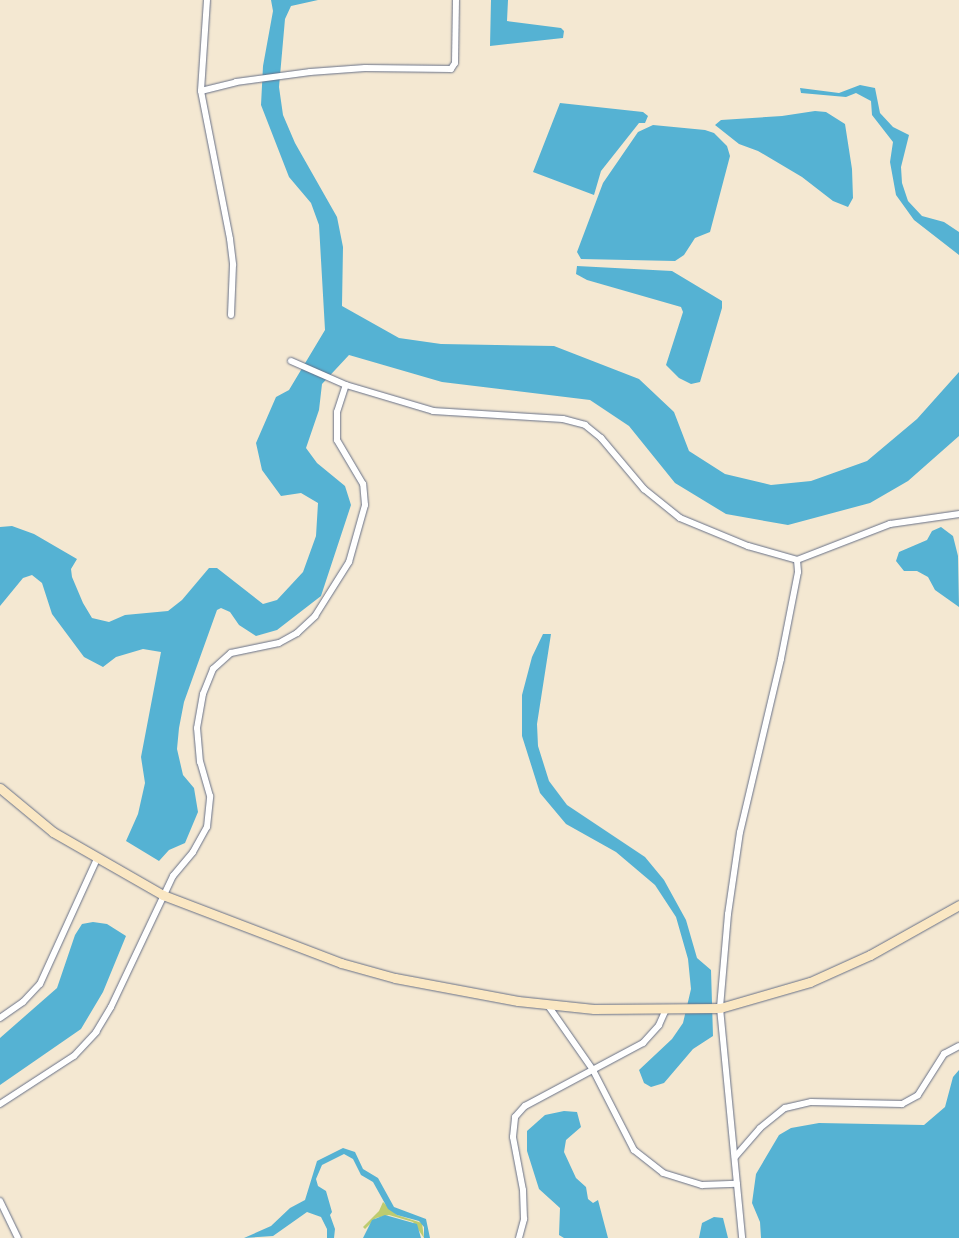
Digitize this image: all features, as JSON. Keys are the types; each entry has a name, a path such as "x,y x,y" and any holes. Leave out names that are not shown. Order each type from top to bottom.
{"street":[{"path":"207,0 201,91 230,238 233,265 231,315"},
{"path":"201,91 255,79 365,68 451,69 455,63 456,0"},
{"path":"291,361 334,378 346,385 433,411 563,419 585,426 601,438 644,489 680,518 748,546 797,560 890,524 959,514"},
{"path":"0,1104 74,1056 96,1032 111,1007 163,895 207,827 210,796 200,762 197,728 203,694 213,669 231,653 279,643 296,634 315,616 349,562 365,504 363,484 337,440 337,412 346,385"},
{"path":"742,1238 720,1008 728,914 740,832 781,659 798,572 797,560"},
{"path":"0,788 53,832 97,859 163,895 251,931 368,971 448,989 547,1004 594,1009 720,1008 810,982 870,955 959,905"},
{"path":"0,1018 24,1002 40,984 97,859"},
{"path":"547,1004 593,1070 634,1150 663,1173 702,1185 737,1184"},
{"path":"519,1238 524,1219 522,1190 513,1137 515,1117 525,1106 643,1043 659,1025 666,1009"},
{"path":"735,1157 760,1128 785,1108 811,1102 902,1104 918,1094 944,1054 959,1046"},
{"path":"0,1201 18,1238"}],"green space":[{"path":"383,1202 397,1215 422,1223 424,1238 413,1222 389,1215 376,1218 365,1229 363,1227 379,1211"}],"water":[{"path":"271,0 318,0 291,6 285,19 279,87 283,115 295,143 337,217 343,247 342,306 399,338 441,344 554,346 639,379 674,412 689,451 725,474 771,485 811,481 867,461 917,419 959,372 959,436 908,481 870,503 788,525 726,514 675,483 629,426 590,400 442,382 349,355 322,384 319,410 306,448 317,463 345,486 351,505 321,596 277,630 256,636 239,625 230,612 221,608 217,610 184,702 177,749 183,775 194,788 198,812 185,843 169,850 159,861 126,841 138,814 145,783 141,757 161,652 143,649 116,657 103,667 84,657 52,614 42,583 32,575 23,578 0,606 0,527 12,526 34,534 77,559 71,569 72,577 83,603 92,618 109,622 125,615 168,611 182,600 209,568 217,568 263,604 277,600 303,572 316,536 318,503 301,493 281,496 262,470 256,443 276,397 289,390 325,330 319,225 311,203 289,177 261,105 263,66 273,11"},
{"path":"491,0 508,0 507,21 561,28 564,31 563,38 490,46"},
{"path":"860,85 875,88 880,113 893,127 909,135 901,167 902,183 908,201 922,216 944,222 959,232 959,255 914,220 896,195 890,162 893,142 872,115 871,101 856,93 846,97 801,93 800,88 839,93"},
{"path":"560,103 643,112 648,116 645,123 639,123 601,171 594,195 533,172"},
{"path":"815,111 826,112 845,124 852,169 853,198 848,207 833,201 802,177 758,151 739,144 715,125 721,120 782,116"},
{"path":"653,125 705,130 714,133 727,146 730,156 710,232 695,238 684,255 675,261 581,259 577,252 603,183 638,132"},
{"path":"577,266 672,271 722,301 722,308 700,382 691,384 679,378 666,365 683,312 681,307 587,280 576,274"},
{"path":"941,527 953,536 958,556 959,607 935,590 928,577 917,571 904,571 896,561 899,552 927,540 932,531"},
{"path":"543,634 551,634 537,724 538,746 549,781 567,805 645,857 664,880 686,920 697,958 711,970 713,1036 693,1049 664,1083 651,1087 644,1083 639,1070 672,1039 683,1023 691,989 688,959 676,917 655,885 616,852 566,824 540,793 522,736 522,695 532,657"},
{"path":"93,922 107,924 126,936 103,992 81,1029 0,1085 0,1038 57,988 75,935 82,924"},
{"path":"959,1070 959,1238 761,1238 760,1222 752,1203 756,1174 779,1135 791,1128 819,1123 924,1125 945,1107 953,1077"},
{"path":"564,1111 577,1112 581,1127 566,1140 564,1152 576,1178 586,1187 588,1199 593,1203 598,1200 608,1238 564,1238 559,1235 560,1208 539,1189 527,1151 527,1131 545,1115"},
{"path":"343,1148 355,1152 363,1169 378,1178 394,1207 426,1219 430,1238 424,1238 424,1227 419,1221 397,1215 388,1209 373,1182 361,1175 353,1159 344,1154 322,1165 316,1179 318,1186 326,1191 332,1212 330,1215 335,1229 334,1238 327,1238 327,1229 321,1217 307,1212 273,1236 244,1238 271,1226 290,1208 305,1200 317,1161"},
{"path":"385,1215 417,1224 421,1238 363,1238 372,1220"},
{"path":"714,1217 723,1218 728,1238 699,1238 702,1223"}]}
